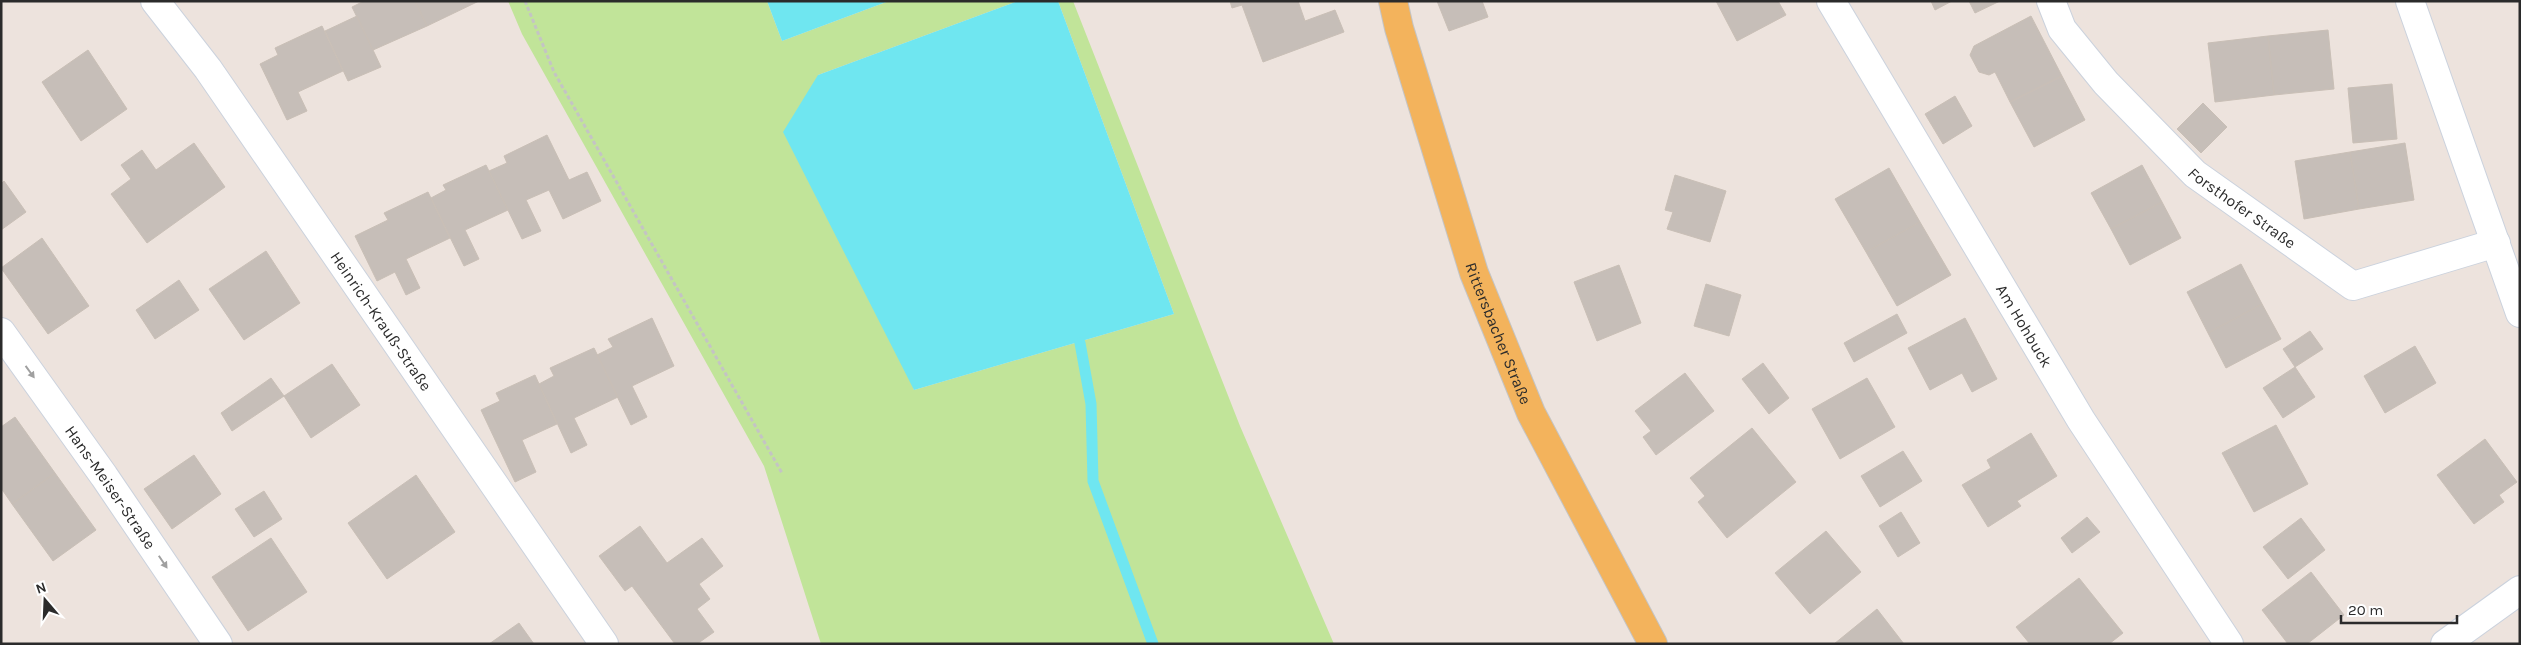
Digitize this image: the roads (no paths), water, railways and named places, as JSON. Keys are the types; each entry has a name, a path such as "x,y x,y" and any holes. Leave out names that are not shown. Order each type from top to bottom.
{"main road":[{"name":"Rittersbacher Straße","path":"1393,1 1399,28 1474,273 1531,412 1653,644"}],"street":[{"name":"Heinrich-Krauß-Straße","path":"156,1 208,69 604,644"},
{"name":"Am Hohbuck","path":"1831,1 2081,420 2229,644"},
{"name":"Forsthofer Straße","path":"2051,1 2062,29 2106,84 2195,174 2353,286 2496,243"},
{"path":"2410,1 2520,314"},
{"name":"Hans-Meiser-Straße","path":"1,332 104,476 218,644"},
{"path":"2445,644 2520,590"}],"water":[{"path":"767,1 889,1 782,41"},
{"path":"1018,1 1058,1 1174,314 914,390 783,132 818,75"}],"waterway":[{"path":"1080,343 1091,404 1093,481 1153,644"}]}
